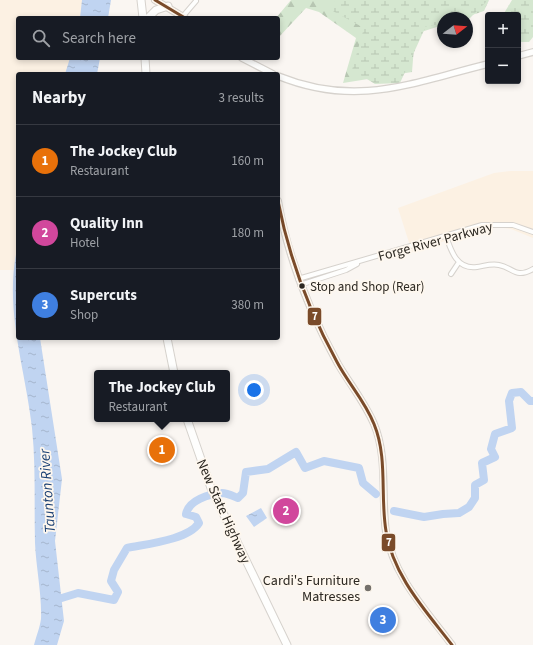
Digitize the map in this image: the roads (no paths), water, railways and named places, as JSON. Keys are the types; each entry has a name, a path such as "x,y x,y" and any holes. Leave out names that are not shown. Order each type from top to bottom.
{"highway":[{"path":"141,0 143,16"},
{"path":"150,16 167,3"},
{"path":"145,60 146,72"},
{"path":"167,340 173,370"},
{"name":"New State Highway","path":"188,422 217,502 286,645"}],"street":[{"path":"155,0 167,3 185,16"},
{"path":"187,16 196,1"},
{"path":"521,55 533,52"},
{"path":"245,60 262,72"},
{"path":"280,77 324,90 360,92 398,87 485,65"},
{"path":"280,212 285,241 299,282 332,352 367,411 375,428 381,457 386,526 395,562 409,587 452,645"},
{"name":"Forge River Parkway","path":"299,282 346,270 359,262 490,224 513,225 533,232"},
{"path":"446,236 454,257 458,262 468,267 500,265 516,273 522,273 533,269"},
{"path":"451,274 458,262"}],"water":[{"path":"82,0 111,0 108,16 80,16"},
{"path":"69,60 100,60 97,72 66,72"},
{"path":"16,256 16,329 13,291"},
{"name":"Taunton River","path":"18,340 40,340 62,479 55,541 64,621 57,645 34,645 41,619 41,610 36,562 33,442 29,405"},
{"path":"261,508 267,518 254,527 246,516"}],"waterway":[{"path":"394,511 424,517 459,513 469,507 475,498 475,485 484,480 482,463 495,457 491,449 495,434 512,428 509,401 512,393 521,392 530,401 533,401"},
{"path":"52,601 78,593 114,600 118,592 111,581 114,570 127,548 155,543 186,534 194,529 199,523 196,517 186,514 188,509 195,501 206,496 222,493 238,498 243,493 246,472 268,469 296,452 305,468 324,461 359,468 363,483 376,494"}],"place":[{"name":"Stop and Shop (Rear)","path":"302,286"},
{"name":"The Jockey Club","path":"162,450"},
{"name":"Quality Inn","path":"286,511"},
{"name":"Cardi's Furniture Matresses","path":"368,588"},
{"name":"Supercuts","path":"383,620"}]}
